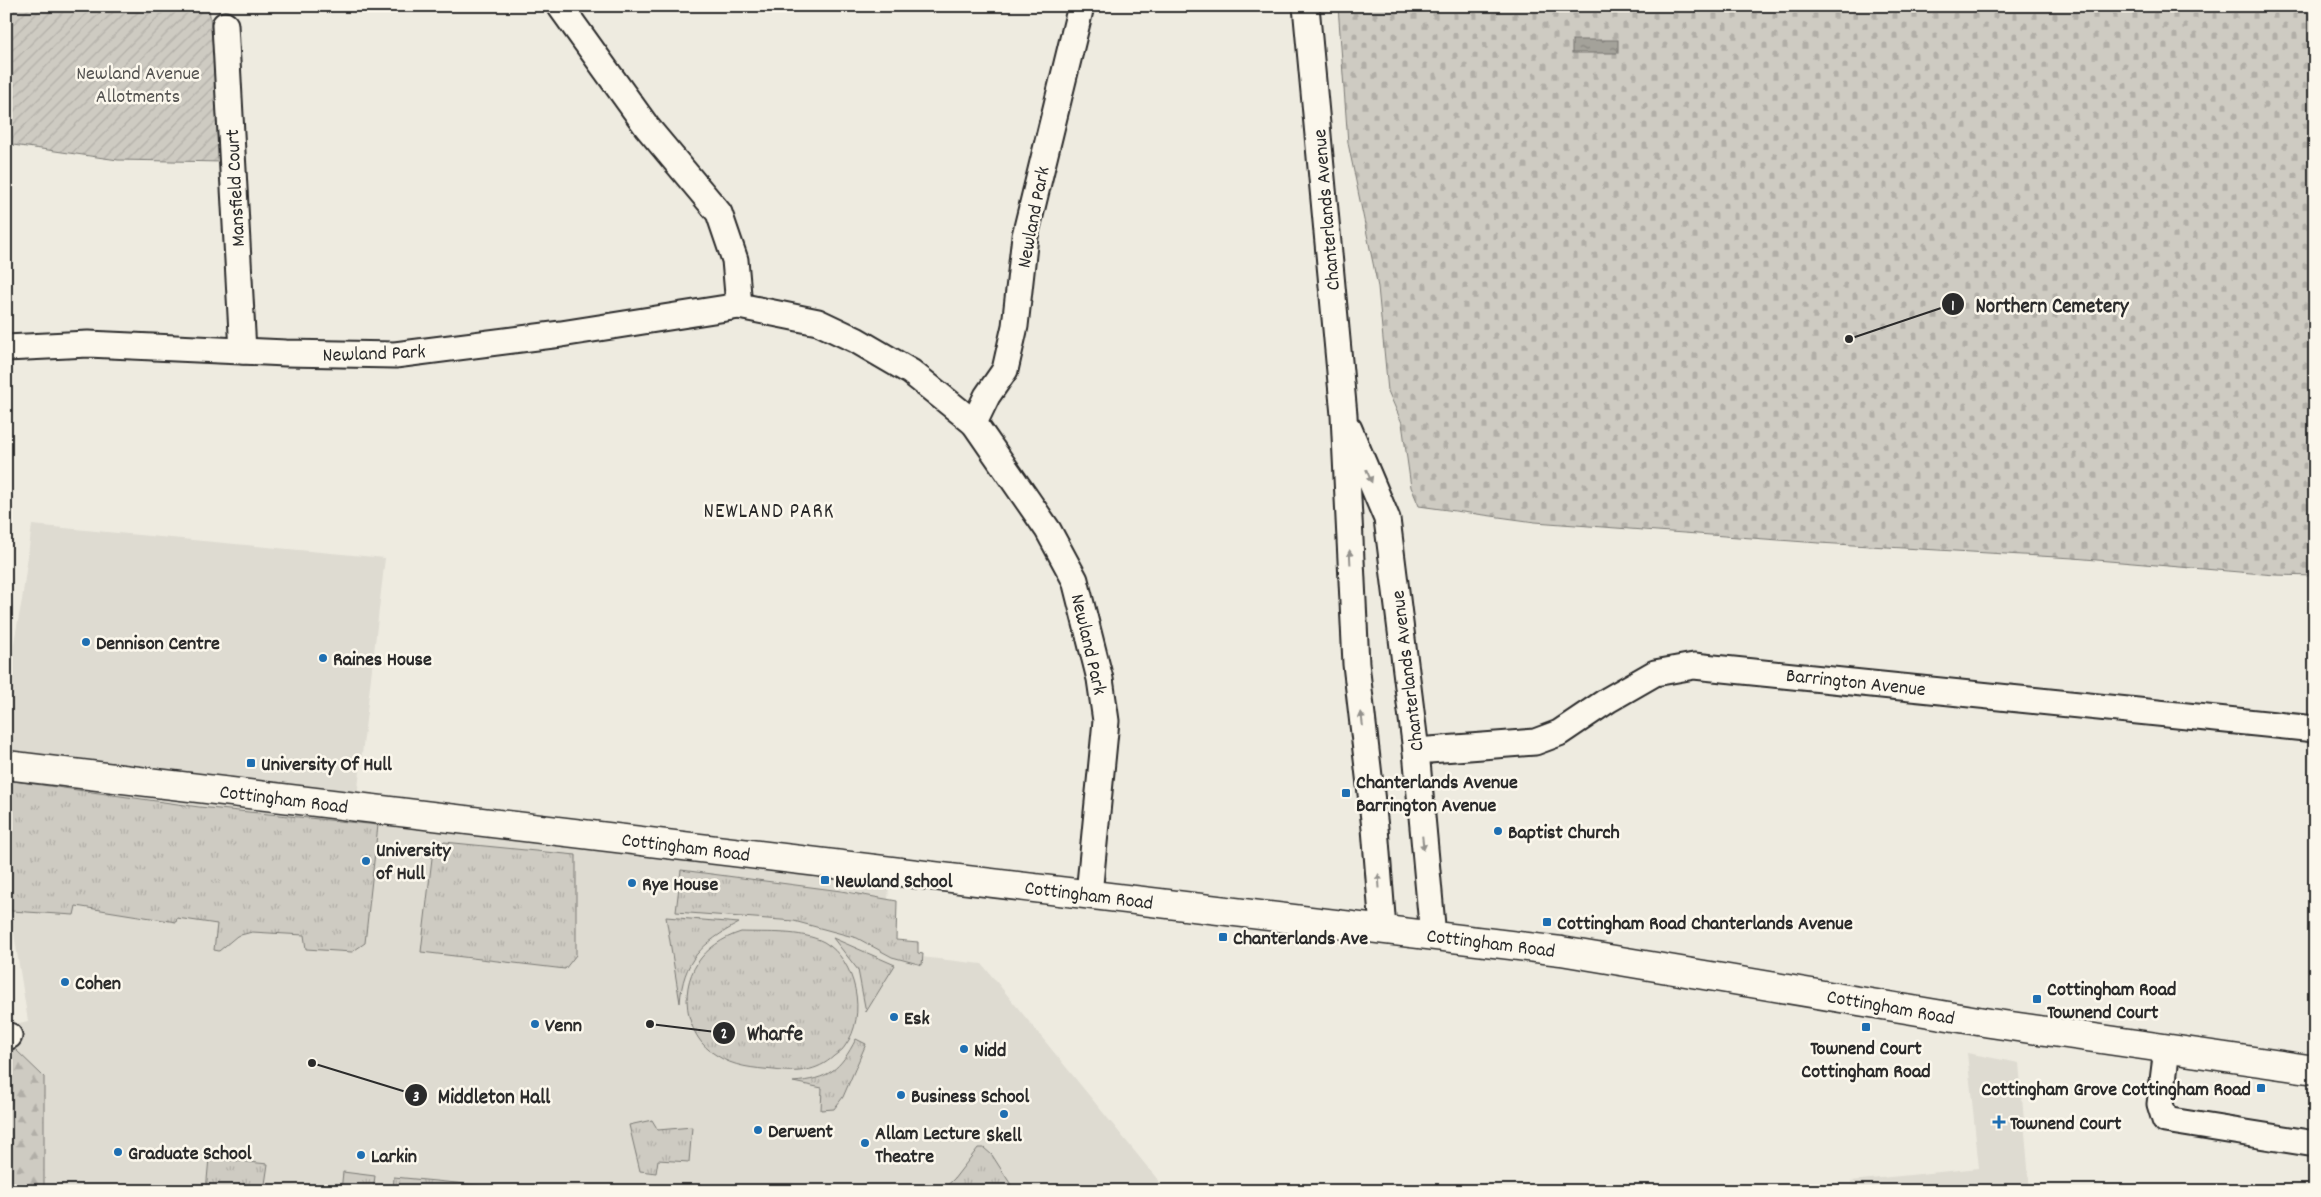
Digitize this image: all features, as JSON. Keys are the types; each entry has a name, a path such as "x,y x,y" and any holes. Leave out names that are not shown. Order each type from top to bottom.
{"main road":[{"name":"Cottingham Road","path":"6,765 1561,951 1981,1022 2315,1070"}],"street":[{"path":"560,6 647,127 719,213 735,260 740,306"},
{"name":"Newland Park","path":"974,423 987,396 1005,370 1015,326 1025,236 1081,6"},
{"name":"Chanterlands Avenue","path":"1306,6 1344,415 1356,664 1375,828 1383,929"},
{"name":"Mansfield Court","path":"225,25 243,351"},
{"name":"Newland Park","path":"6,348 88,344 395,355 561,334 740,306 818,322 856,340 911,372 974,423 1048,530 1075,580 1100,679 1106,721 1089,894"},
{"name":"Chanterlands Avenue","path":"1344,415 1387,519 1416,751 1433,936"},
{"name":"Barrington Avenue","path":"1416,751 1535,742 1559,733 1608,700 1655,673 1694,666 2315,729"},
{"path":"2167,1049 2160,1104 2165,1120 2315,1144"}],"shaded area":[{"name":"University of Hull","path":"32,525 385,558 355,814 889,880 886,953 982,964 1167,1191 6,1191 6,1026 28,1021 6,884 6,684 22,600"},
{"name":"Townend Court","path":"1967,1053 2019,1063 2030,1191 1852,1191 1851,1181 1979,1168"}],"green space":[{"name":"Newland Avenue Allotments","path":"6,6 209,6 224,162 118,160 6,144"},
{"path":"1338,6 2315,6 2315,576 2275,575 2073,558 1819,543 1535,522 1419,506 1411,487 1402,423 1388,391 1378,287 1348,143"},
{"path":"6,780 199,807 378,825 365,943 352,952 306,949 304,935 252,932 237,936 219,951 214,950 217,924 177,918 176,922 76,906 74,915 11,911 6,884"},
{"path":"434,841 576,855 576,955 565,969 421,952"},
{"path":"681,870 841,891 897,901 896,940 918,942 918,953 923,954 922,965 892,957 857,938 794,921 676,912"},
{"path":"666,917 739,923 715,938 697,954 685,975 680,1003"},
{"path":"741,932 784,933 815,938 835,950 844,962 851,975 855,990 856,1020 852,1034 844,1047 821,1065 798,1071 744,1066 716,1055 698,1038 689,1016 687,1001 691,975 705,953 727,937"},
{"path":"833,938 895,965 866,1012 858,970"},
{"path":"856,1039 866,1044 843,1097 834,1109 821,1110 822,1088 793,1082 816,1078 832,1071 839,1065"},
{"path":"15,1049 44,1077 44,1191 6,1191 6,1051"},
{"path":"652,1120 658,1130 692,1127 689,1162 658,1160 656,1173 640,1171 629,1125"},
{"path":"978,1148 984,1148 992,1155 1015,1191 941,1191 954,1179"},
{"path":"209,1158 268,1164 264,1191 206,1191"},
{"path":"343,1172 375,1176 373,1191 341,1191"},
{"path":"394,1177 498,1187 497,1191 393,1191"}],"water":[{"path":"1572,40 1618,40 1618,53 1572,53"}],"place":[{"name":"Northern Cemetery","path":"1849,339"},
{"name":"Dennison Centre","path":"86,642"},
{"name":"Raines House","path":"323,658"},
{"name":"University Of Hull","path":"251,763"},
{"name":"Chanterlands Avenue Barrington Avenue","path":"1346,793"},
{"name":"Baptist Church","path":"1498,831"},
{"name":"University of Hull","path":"366,861"},
{"name":"Newland School","path":"825,880"},
{"name":"Rye House","path":"632,883"},
{"name":"Cottingham Road Chanterlands Avenue","path":"1547,922"},
{"name":"Chanterlands Ave","path":"1223,937"},
{"name":"Cohen","path":"65,982"},
{"name":"Cottingham Road Townend Court","path":"2037,999"},
{"name":"Esk","path":"894,1017"},
{"name":"Venn","path":"535,1024"},
{"name":"Wharfe","path":"650,1024"},
{"name":"Townend Court Cottingham Road","path":"1866,1027"},
{"name":"Nidd","path":"964,1049"},
{"name":"Middleton Hall","path":"312,1063"},
{"name":"Cottingham Grove Cottingham Road","path":"2261,1088"},
{"name":"Business School","path":"901,1095"},
{"name":"Skell","path":"1004,1114"},
{"name":"Townend Court","path":"1999,1122"},
{"name":"Derwent","path":"758,1130"},
{"name":"Allam Lecture Theatre","path":"865,1143"},
{"name":"Graduate School","path":"118,1152"},
{"name":"Larkin","path":"361,1155"}],"district":[{"name":"NEWLAND PARK","path":"769,510"}]}
